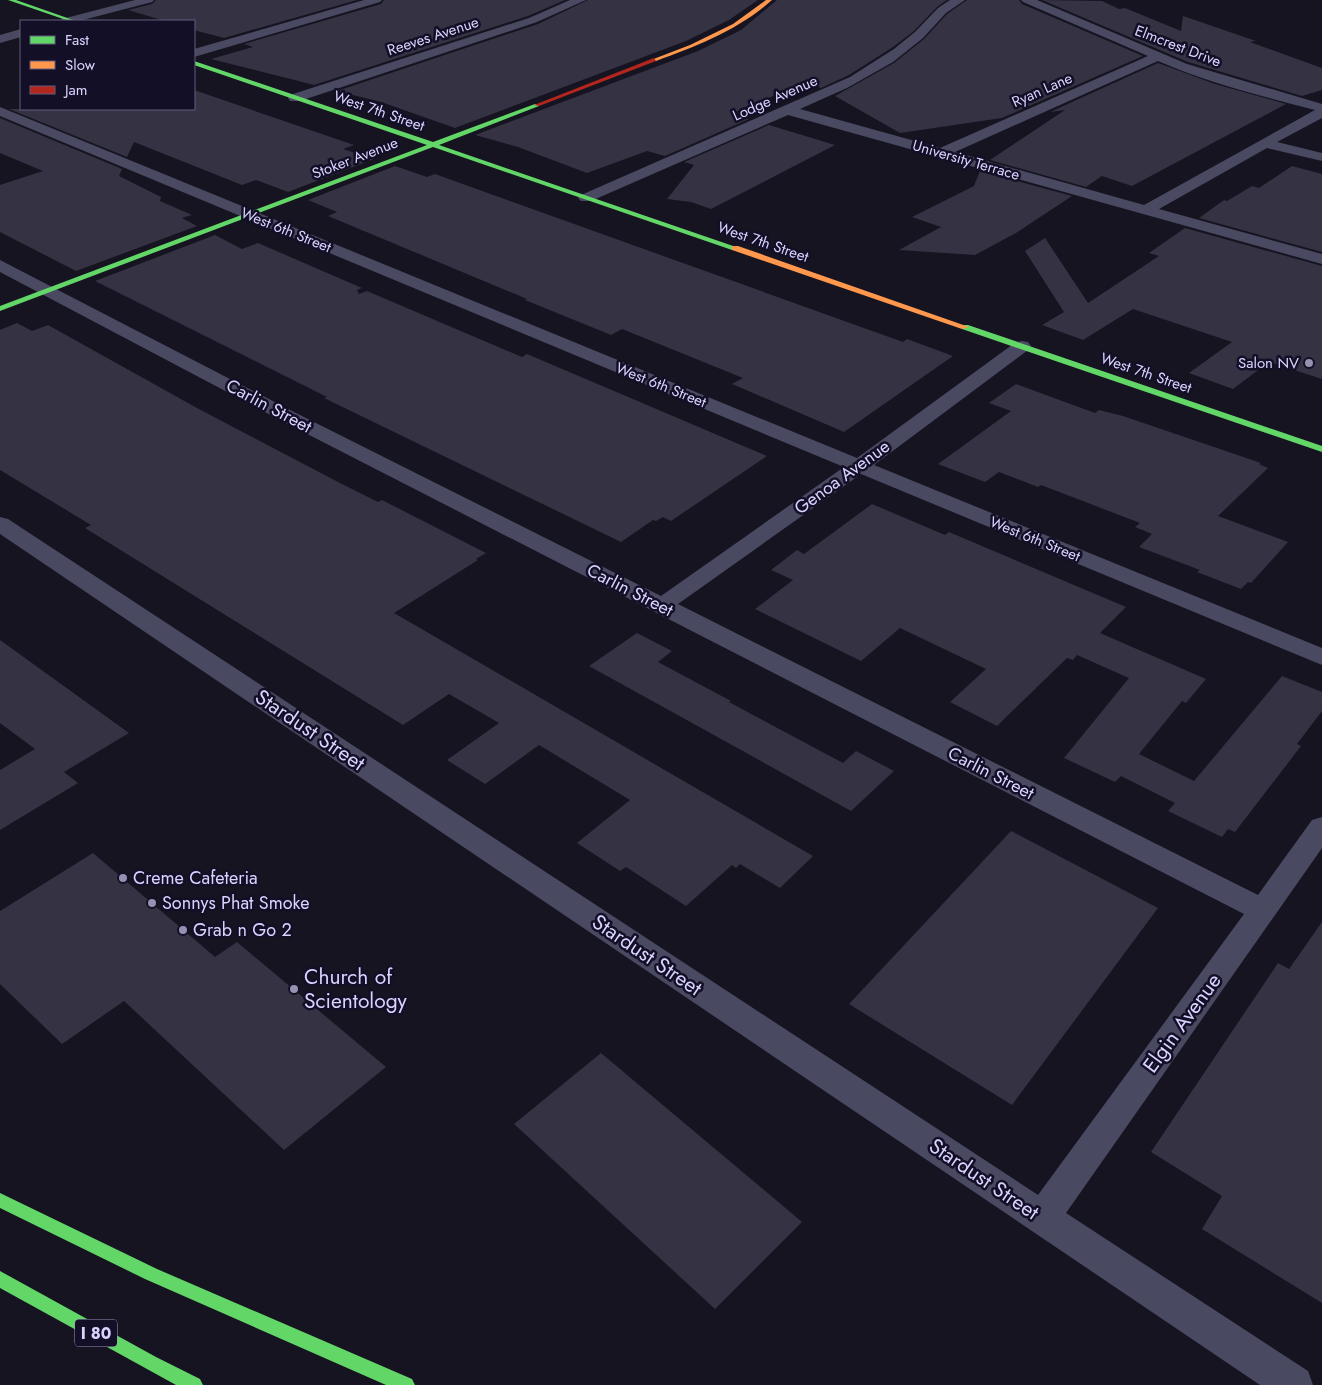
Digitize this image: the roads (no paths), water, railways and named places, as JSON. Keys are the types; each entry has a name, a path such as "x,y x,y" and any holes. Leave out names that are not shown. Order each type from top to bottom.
{"main road":[{"path":"11,0 67,20"},
{"name":"Stoker Avenue","path":"0,308 250,215 692,46 735,24 769,0"},
{"name":"West 7th Street","path":"195,63 1322,450"},
{"path":"0,1200 151,1274 406,1385"},
{"name":"I 80","path":"0,1279 150,1363 194,1385"}],"street":[{"path":"74,20 148,0"},
{"path":"195,53 376,0"},
{"name":"Reeves Avenue","path":"295,98 533,20 580,0"},
{"name":"Lodge Avenue","path":"586,198 848,83 883,63 920,35 944,7 959,0"},
{"name":"Elmcrest Drive","path":"1027,0 1156,57 1225,81 1322,108"},
{"path":"0,39 20,33"},
{"name":"Ryan Lane","path":"941,153 1156,57"},
{"name":"University Terrace","path":"787,110 1322,259"},
{"name":"West 6th Street","path":"0,111 1322,657"},
{"path":"1145,210 1322,112"},
{"path":"1266,144 1322,157"},
{"name":"Carlin Street","path":"0,265 285,415 1262,910"},
{"name":"Genoa Avenue","path":"661,606 858,466 1022,346"},
{"name":"Stardust Street","path":"0,524 1294,1385"},
{"name":"Elgin Avenue","path":"1042,1218 1322,827"}],"place":[{"name":"Salon NV","path":"1309,363"},
{"name":"Creme Cafeteria","path":"123,878"},
{"name":"Sonnys Phat Smoke","path":"152,903"},
{"name":"Grab n Go 2","path":"183,930"},
{"name":"Church of Scientology","path":"294,989"}]}
